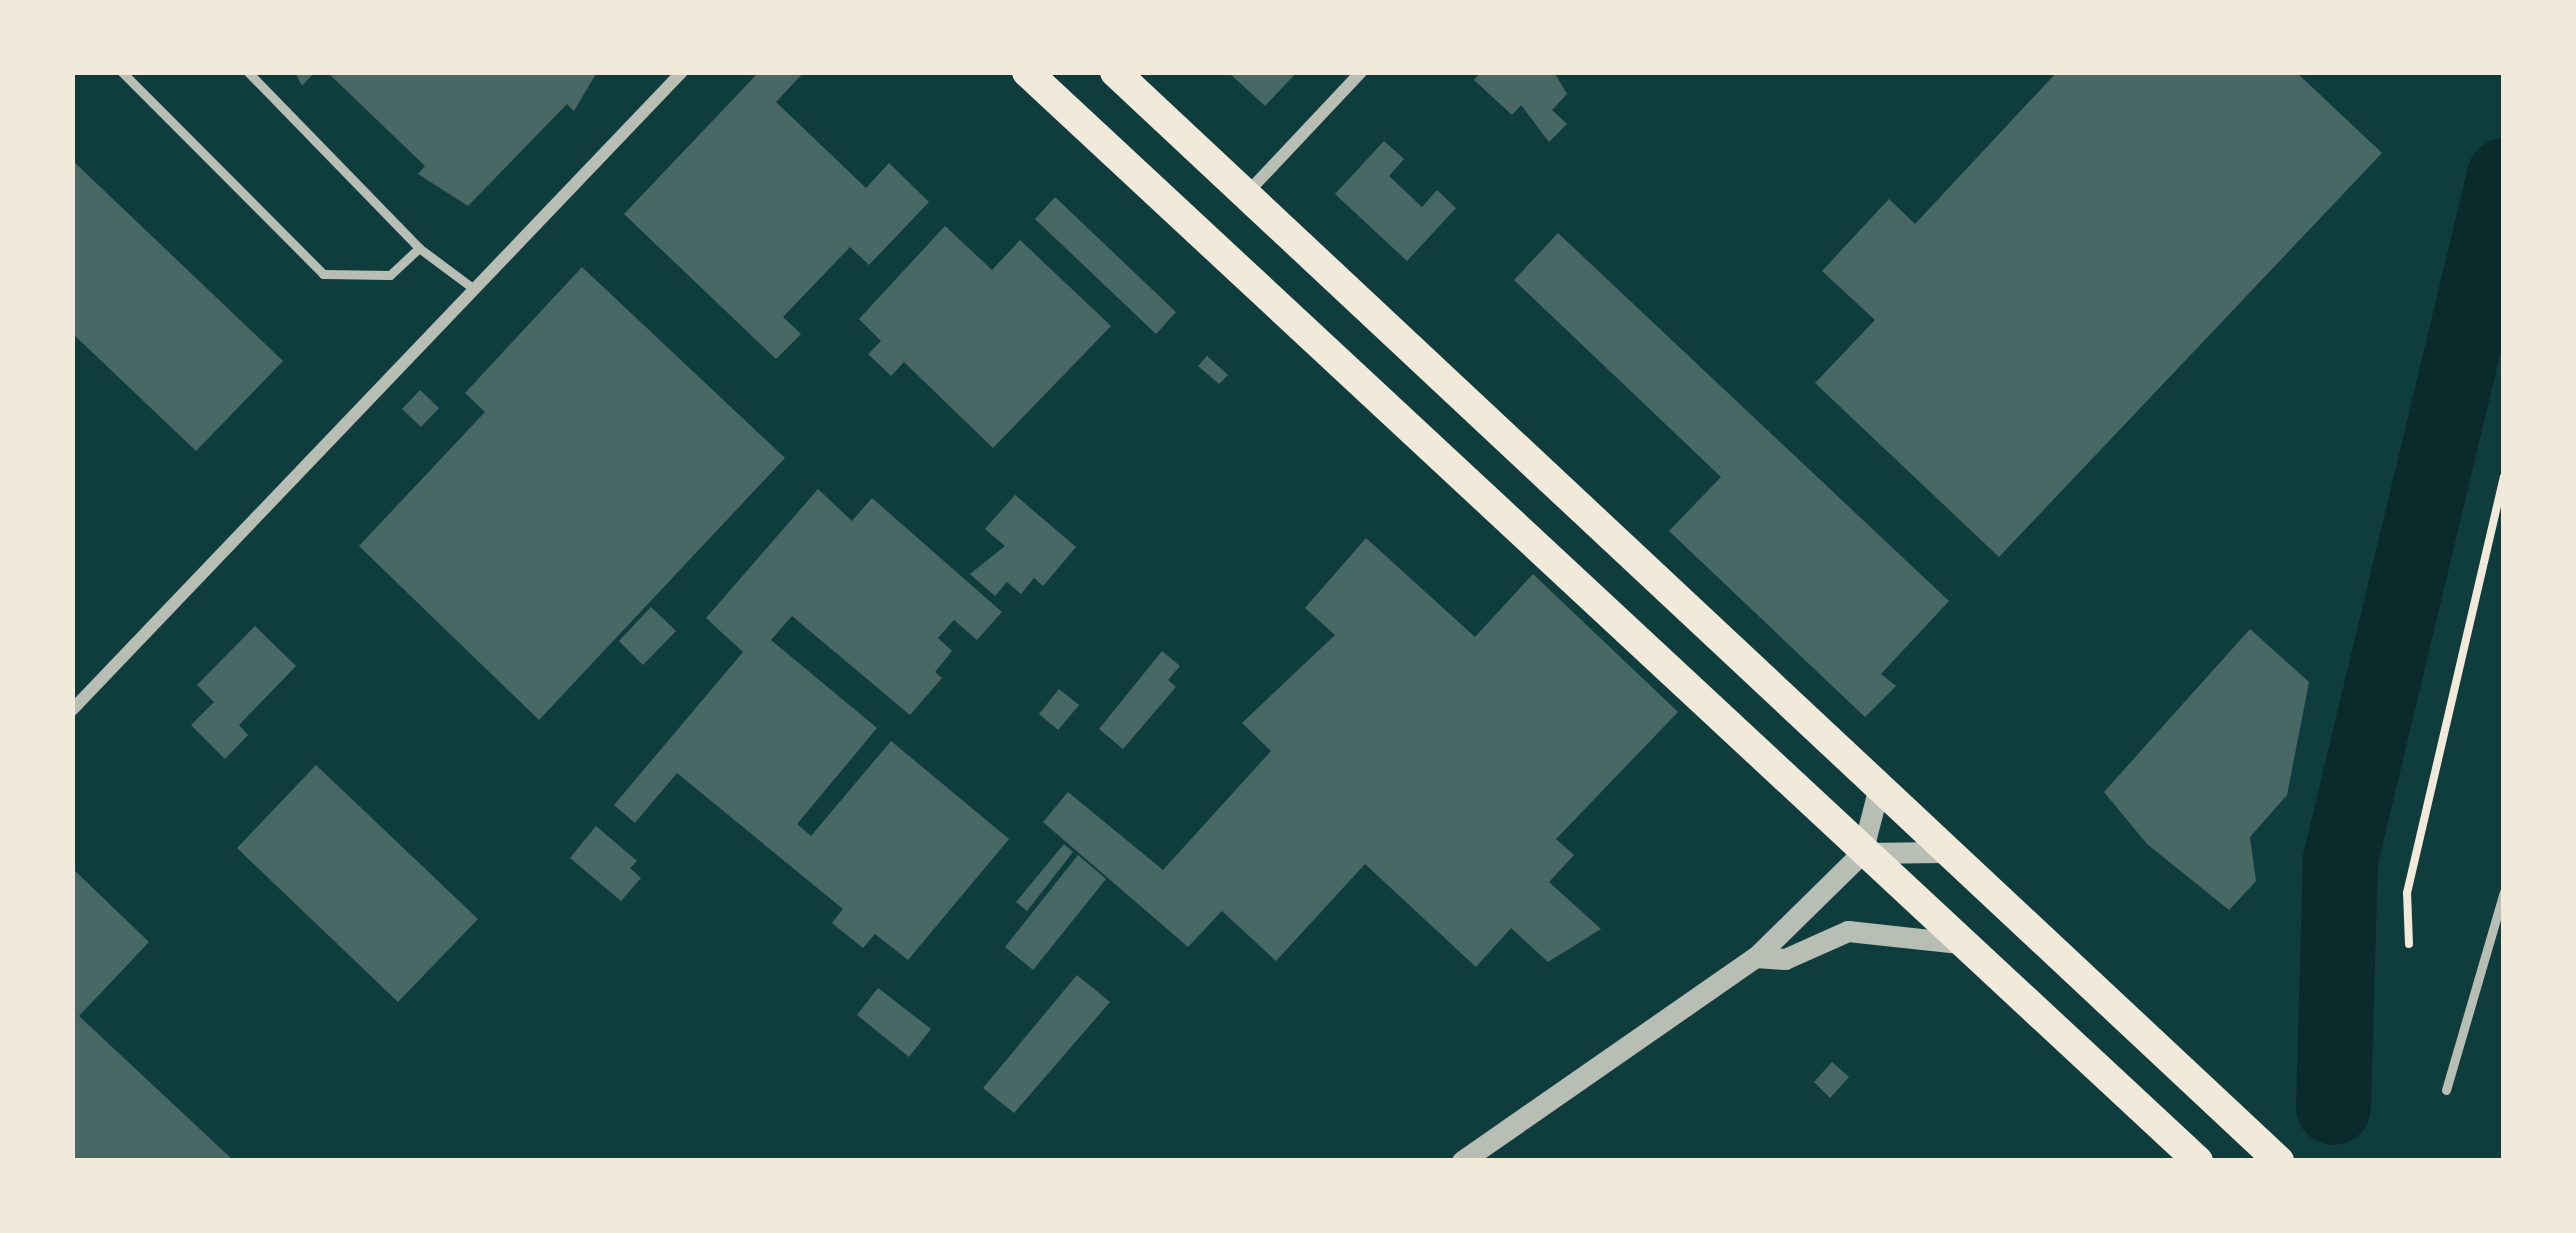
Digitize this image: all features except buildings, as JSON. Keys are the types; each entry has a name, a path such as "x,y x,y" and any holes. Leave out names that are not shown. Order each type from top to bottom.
{"main road":[{"path":"1027,72 1694,681 1862,854 2198,1161"},
{"path":"1115,72 1248,191 1944,852 2279,1161"}],"street":[{"path":"72,710 682,72"},
{"path":"1248,191 1361,72"},
{"path":"1462,1161 1756,957 1862,854 1879,788"},
{"path":"1862,854 1944,852"},
{"path":"1756,957 1785,959 1848,931 1959,943"}],"lane":[{"path":"122,72 323,274 389,274 419,248"},
{"path":"248,72 419,248 474,290"},
{"path":"2446,1090 2504,892"}],"path":[{"path":"2409,944 2407,893 2504,477"}],"waterway":[{"path":"2333,1107 2340,859 2504,175"}]}
